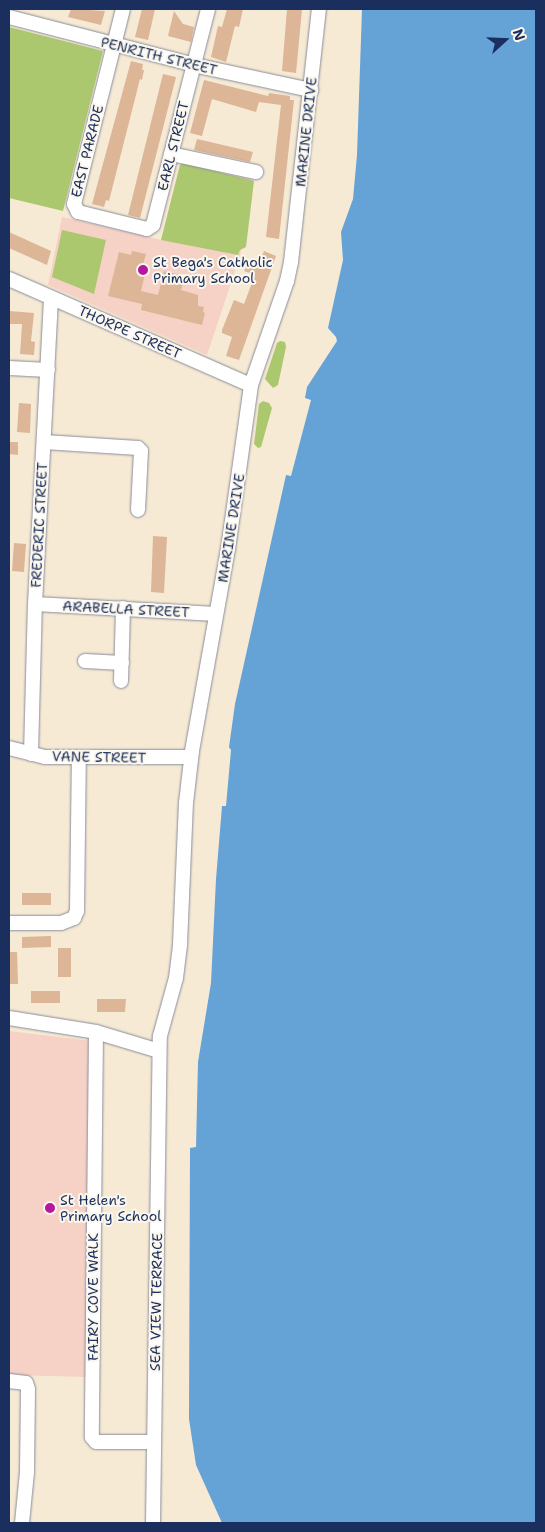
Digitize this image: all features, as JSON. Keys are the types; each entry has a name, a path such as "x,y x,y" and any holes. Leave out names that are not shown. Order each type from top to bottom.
{"street":[{"path":"114,45 123,9"},
{"name":"EARL STREET","path":"151,228 208,9"},
{"name":"MARINE DRIVE","path":"159,1051 164,1018 176,978 180,945 186,803 191,757 234,513 251,385 288,281 319,9"},
{"name":"PENRITH STREET","path":"9,17 194,65 311,90"},
{"name":"EAST PARADE","path":"114,45 74,204 78,212 147,229 151,228"},
{"path":"171,154 256,172"},
{"name":"THORPE STREET","path":"9,279 251,385"},
{"name":"FREDERIC STREET","path":"30,754 35,604 51,297"},
{"path":"9,368 48,370"},
{"path":"44,442 138,448 141,451 138,510"},
{"name":"ARABELLA STREET","path":"35,604 216,614"},
{"path":"121,681 123,608"},
{"path":"85,661 122,663"},
{"name":"VANE STREET","path":"9,748 30,754 79,758 191,757"},
{"path":"9,923 61,923 74,918 78,911 79,758"},
{"path":"9,1018 96,1032 159,1051"},
{"name":"FAIRY COVE WALK","path":"96,1032 92,1437 96,1442 154,1442"},
{"name":"SEA VIEW TERRACE","path":"153,1523 159,1051"},
{"path":"9,1381 26,1383 28,1389 27,1472 22,1523"}],"shaded area":[{"name":"St Bega's Catholic Primary School","path":"180,165 253,179 240,256 207,355 48,285 62,217 161,240"},
{"name":"St Helen's Primary School","path":"9,1031 92,1041 89,1377 9,1375"}],"green space":[{"path":"9,27 103,51 63,211 9,198"},
{"path":"183,163 254,181 246,247 240,250 238,255 161,240 180,165"},
{"path":"62,230 106,240 94,294 52,277"},
{"path":"280,341 285,342 286,347 278,385 273,388 265,379 277,343"},
{"path":"263,401 269,403 272,408 261,447 258,448 254,444 259,404"}],"water":[{"path":"362,9 536,9 536,1523 222,1523 196,1465 189,1419 190,1148 196,1147 198,1062 211,983 216,879 222,806 226,806 231,750 229,747 235,704 286,475 291,476 311,400 305,398 307,387 337,341 328,328 343,260 341,232 353,199 357,155"}],"building":[{"path":"71,9 105,11 101,25 68,17"},
{"path":"142,9 155,9 148,40 135,37"},
{"path":"227,9 243,9 239,27 235,26 226,62 211,57 218,26 222,27"},
{"path":"287,9 302,9 296,73 282,71"},
{"path":"174,11 183,24 194,27 191,42 168,36"},
{"path":"131,61 143,64 142,70 144,70 142,80 140,79 109,201 106,200 104,207 92,204"},
{"path":"163,74 176,77 140,218 128,215"},
{"path":"204,80 268,96 269,93 290,96 290,100 294,100 279,239 266,237 281,105 259,102 256,112 212,99 202,136 190,133"},
{"path":"197,139 253,152 250,162 194,150"},
{"path":"9,232 51,251 47,265 9,248"},
{"path":"132,251 146,254 142,268 146,270 141,291 158,295 164,271 185,276 181,290 198,295 198,306 204,307 203,312 205,313 202,325 141,310 142,304 108,296 119,252 131,255"},
{"path":"264,251 276,256 239,360 226,356 232,337 222,333 222,330 234,300 244,304 255,275 244,271 248,262 258,266"},
{"path":"9,311 34,313 31,341 35,342 34,355 20,354 22,324 9,324"},
{"path":"19,403 31,404 30,433 17,432"},
{"path":"9,442 18,442 18,455 9,454"},
{"path":"153,536 167,537 164,593 151,592"},
{"path":"14,543 26,544 24,572 12,571"},
{"path":"22,893 51,893 51,905 22,905"},
{"path":"51,936 51,947 22,948 22,937"},
{"path":"58,948 71,948 71,977 58,977"},
{"path":"9,952 17,952 18,984 9,984"},
{"path":"31,991 60,991 60,1003 31,1003"},
{"path":"97,999 126,999 125,1012 97,1012"}],"place":[{"name":"St Bega's Catholic Primary School","path":"143,270"},
{"name":"St Helen's Primary School","path":"50,1208"}]}
